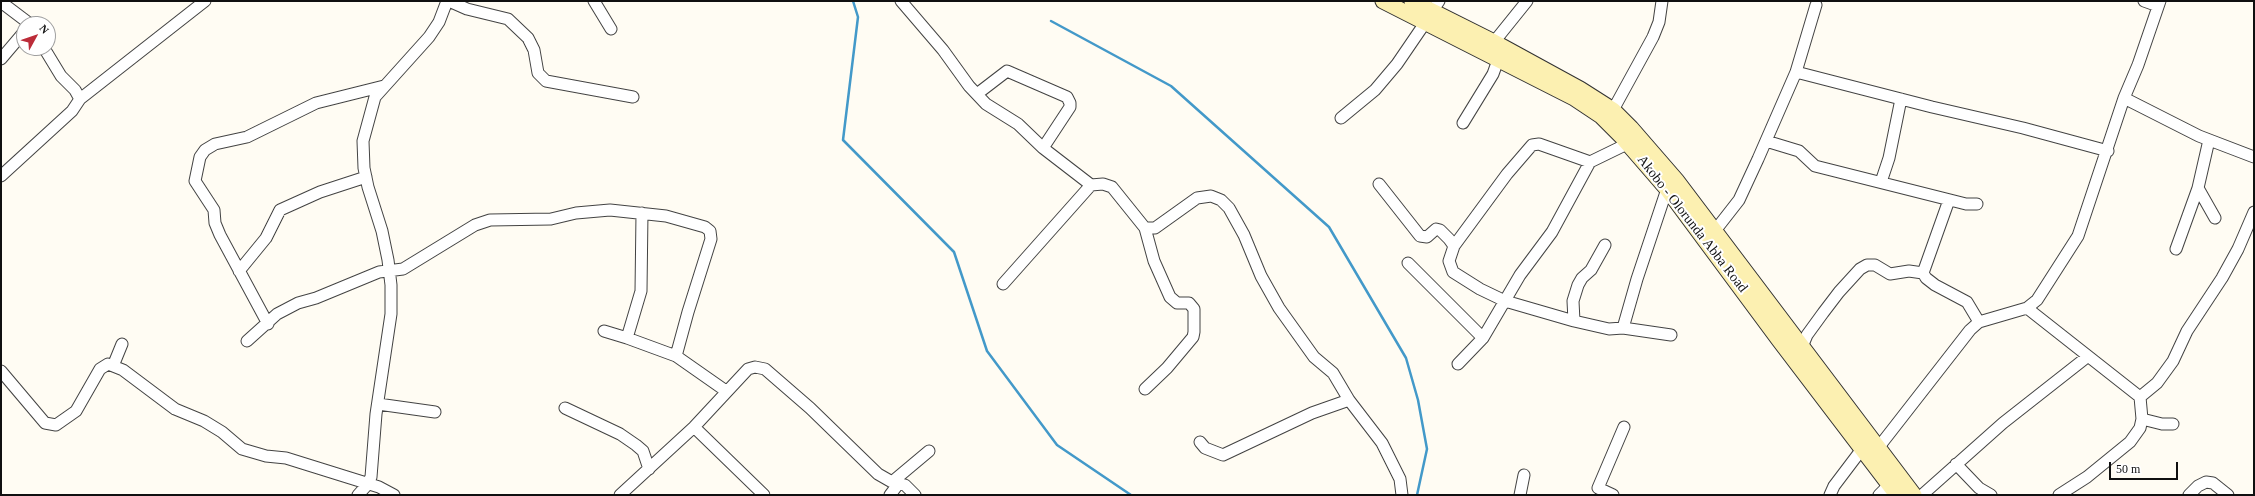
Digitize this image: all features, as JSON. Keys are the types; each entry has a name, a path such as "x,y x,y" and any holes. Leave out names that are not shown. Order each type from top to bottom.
{"main road":[{"name":"Akobo - Olorunda Abba Road","path":"1383,1 1432,12 1498,60 1522,65 1580,89 1613,110 1637,134 1672,176 1914,495"},
{"name":"Akobo - Olorunda Abba Road","path":"1412,1 1494,42 1522,65 1601,116 1668,189 1862,449 1888,492"}],"street":[{"path":"1,176 72,111 80,99 205,1"},
{"path":"358,495 367,485 371,477 378,404 391,314 389,269 382,231 366,177 363,141 375,97 429,36 438,22 448,1 467,9 508,19 528,38 534,50 538,73 546,81 633,97"},
{"path":"594,1 611,29"},
{"path":"901,1 943,50 986,104 1018,124 1044,148 1091,185 1103,184 1112,187 1145,228 1154,261 1170,296 1177,303 1189,303 1194,309 1193,337 1167,368 1145,389"},
{"path":"1494,42 1527,1"},
{"path":"1613,110 1653,37 1658,22 1662,1"},
{"path":"1878,448 1970,330 1979,322 2027,308 2037,300 2078,236 2108,151 2124,98 2138,65 2159,3 2144,1"},
{"path":"1,2 19,16"},
{"path":"1714,232 1739,200 1766,141 1796,72 1816,5"},
{"path":"1341,118 1380,84 1397,64 1432,12"},
{"path":"1,59 16,41"},
{"path":"49,56 61,76 75,90 80,99"},
{"path":"1463,123 1493,74 1498,60"},
{"path":"977,94 1007,71 1067,98 1070,102 1070,107 1044,148"},
{"path":"1796,72 2023,128 2108,151"},
{"path":"268,324 220,235 215,223 214,210 202,189 195,181 200,157 205,150 214,144 247,137 316,103 384,86"},
{"path":"2124,98 2209,140 2254,157"},
{"path":"1881,182 1889,158 1901,99"},
{"path":"2176,249 2198,188 2209,140"},
{"path":"1766,141 1799,151 1815,166 1966,204 1977,204"},
{"path":"1590,162 1540,144 1532,145 1507,174 1454,246 1449,261 1453,272 1505,301 1574,321 1609,329 1623,328 1671,335"},
{"path":"1458,364 1483,338 1520,275 1552,232 1590,162 1628,144"},
{"path":"239,271 266,238 280,210 320,192 366,177"},
{"path":"1379,184 1420,236 1427,237 1433,230 1440,230 1454,246"},
{"path":"1003,284 1091,185"},
{"path":"2198,188 2215,218"},
{"path":"1623,328 1637,279 1668,189"},
{"path":"1145,228 1156,228 1197,198 1211,196 1221,200 1229,208 1244,235 1261,276 1279,308 1314,357 1327,366 1333,373 1349,400 1382,443 1394,463 1400,479 1402,495"},
{"path":"1923,273 1950,200"},
{"path":"247,341 268,324 277,314 298,303 389,269 403,269 475,225 490,220 551,220 593,210 666,216 705,227 710,231 711,239 676,356"},
{"path":"2140,397 2157,383 2172,361 2187,331 2222,278 2238,249 2254,212"},
{"path":"627,338 641,290 642,213"},
{"path":"1574,321 1573,301 1578,285 1582,278 1591,270 1605,245"},
{"path":"1408,263 1483,338"},
{"path":"1802,347 1807,335 1831,302 1860,269 1867,265 1875,265 1890,274 1909,271 1923,273 1935,285 1967,302 1979,322"},
{"path":"2027,308 2087,357 2140,397 2142,419 2140,428 2130,442 2087,478 2059,495"},
{"path":"604,331 676,356 726,391"},
{"path":"113,366 122,344"},
{"path":"1922,495 2003,423 2087,357"},
{"path":"1,371 45,423 56,425 76,411 100,369 108,364 123,370 175,409 204,421 222,432 242,449 266,456 286,458 367,485 379,487 394,495"},
{"path":"620,495 632,482 649,470 675,442 694,427 748,369 755,367 765,370 810,408 864,463 896,482 905,485 915,495"},
{"path":"1200,442 1205,448 1223,455 1312,413 1349,400"},
{"path":"378,404 435,412"},
{"path":"565,408 620,434 636,445 643,451 649,470"},
{"path":"2142,419 2162,424 2173,424"},
{"path":"694,427 764,495"},
{"path":"1613,495 1598,488 1624,427"},
{"path":"1830,495 1834,486 1862,449"},
{"path":"890,495 896,482 929,451"},
{"path":"1956,464 1979,488 1991,495"},
{"path":"1520,495 1524,475"},
{"path":"2189,495 2198,486 2206,482 2213,483 2228,495"}],"waterway":[{"path":"853,1 858,17 843,140 954,252 987,351 1057,445 1131,495"},
{"path":"1051,21 1171,86 1329,227 1406,358 1418,400 1427,449 1417,495"}]}
